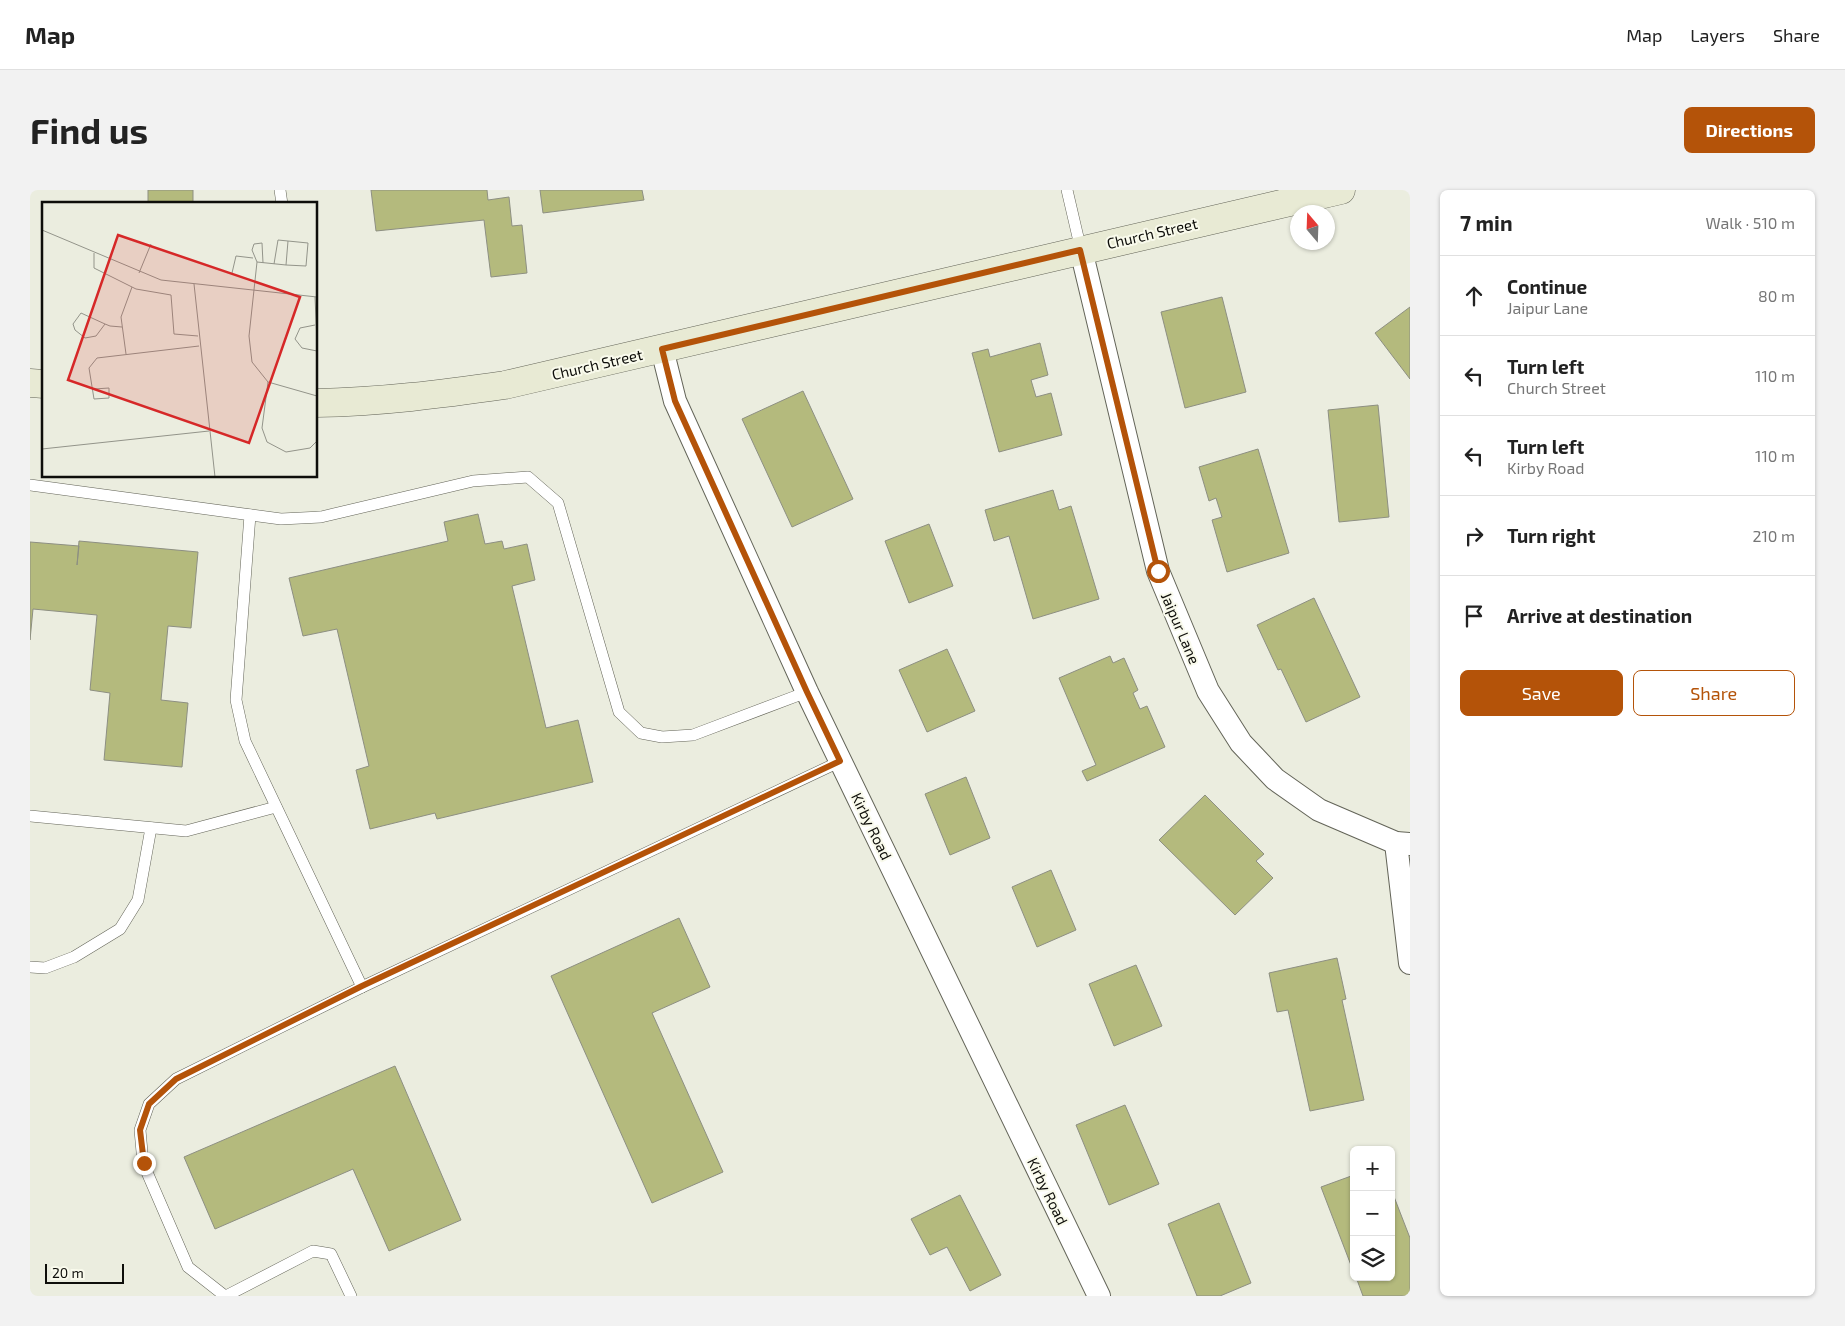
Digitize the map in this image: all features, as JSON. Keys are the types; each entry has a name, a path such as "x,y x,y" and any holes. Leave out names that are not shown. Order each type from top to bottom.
{"main road":[{"name":"Church Street","path":"318,402 425,397 505,385 1341,190"}],"street":[{"name":"Jaipur Lane","path":"1080,250 1158,571 1208,691 1241,743 1275,779 1319,810 1403,843"},
{"name":"Kirby Road","path":"662,349 675,401 807,692 1099,1296"},
{"path":"1403,843 1410,963"}],"lane":[{"path":"1067,190 1080,250"},
{"path":"30,485 281,519 321,517 473,481 528,477 558,503 619,712 641,734 662,737 693,735 807,692"},
{"path":"250,515 236,700 245,741 362,986"},
{"path":"352,1296 331,1254 313,1250 226,1296 188,1267 144,1163 140,1130 149,1104 176,1079 362,986 840,761"},
{"path":"30,816 186,831 276,806"},
{"path":"30,968 45,968 74,957 120,929 138,900 151,828"}],"building":[{"path":"148,190 193,190 193,202 148,202"},
{"path":"371,190 487,190 488,200 509,197 512,226 522,225 527,273 491,277 484,220 376,231"},
{"path":"540,190 642,190 644,200 543,213"},
{"path":"1222,297 1246,392 1185,408 1161,312"},
{"path":"1410,307 1410,379 1375,333"},
{"path":"1040,343 1048,375 1031,380 1036,397 1051,393 1062,435 999,452 972,353 988,349 990,357"},
{"path":"803,391 853,499 792,527 742,419"},
{"path":"1378,405 1389,517 1339,522 1328,410"},
{"path":"1258,449 1289,553 1227,572 1212,520 1222,517 1216,498 1209,501 1199,467"},
{"path":"1053,490 1059,510 1071,506 1099,599 1033,619 1009,536 994,541 985,510"},
{"path":"478,514 485,544 502,541 504,549 527,544 535,580 512,586 546,728 578,720 593,782 437,819 435,813 370,829 356,770 369,766 337,629 303,636 289,578 448,541 444,522"},
{"path":"929,524 953,586 909,603 885,541"},
{"path":"79,541 198,552 191,628 168,626 161,700 188,703 182,767 104,760 110,693 90,690 97,615 33,609 30,640 30,542 79,546"},
{"path":"1314,598 1360,697 1306,722 1281,669 1278,670 1257,625"},
{"path":"947,649 975,711 927,732 899,670"},
{"path":"1110,656 1113,663 1124,658 1138,690 1133,693 1140,709 1147,706 1165,747 1087,781 1082,771 1096,765 1059,678"},
{"path":"966,777 990,838 950,855 925,794"},
{"path":"1205,795 1264,854 1256,861 1273,878 1235,915 1159,840"},
{"path":"1051,870 1076,930 1037,947 1012,887"},
{"path":"679,918 710,987 652,1013 723,1172 652,1203 551,976"},
{"path":"1337,958 1346,999 1342,1000 1364,1100 1310,1111 1288,1010 1277,1012 1269,973"},
{"path":"1136,965 1162,1026 1114,1046 1089,984"},
{"path":"395,1066 461,1220 389,1251 353,1169 215,1229 184,1157"},
{"path":"1125,1105 1159,1184 1109,1205 1076,1125"},
{"path":"1350,1176 1350,1263 1321,1187"},
{"path":"960,1195 1001,1275 970,1291 947,1247 930,1255 911,1219"},
{"path":"1395,1199 1410,1238 1410,1294 1405,1296 1363,1296 1357,1281 1395,1281"},
{"path":"1219,1203 1251,1283 1220,1296 1197,1296 1168,1224"}],"route":[{"path":"144,1163 140,1130 149,1104 176,1079 362,986 840,761 675,401 662,349 1080,250 1158,571"}]}
